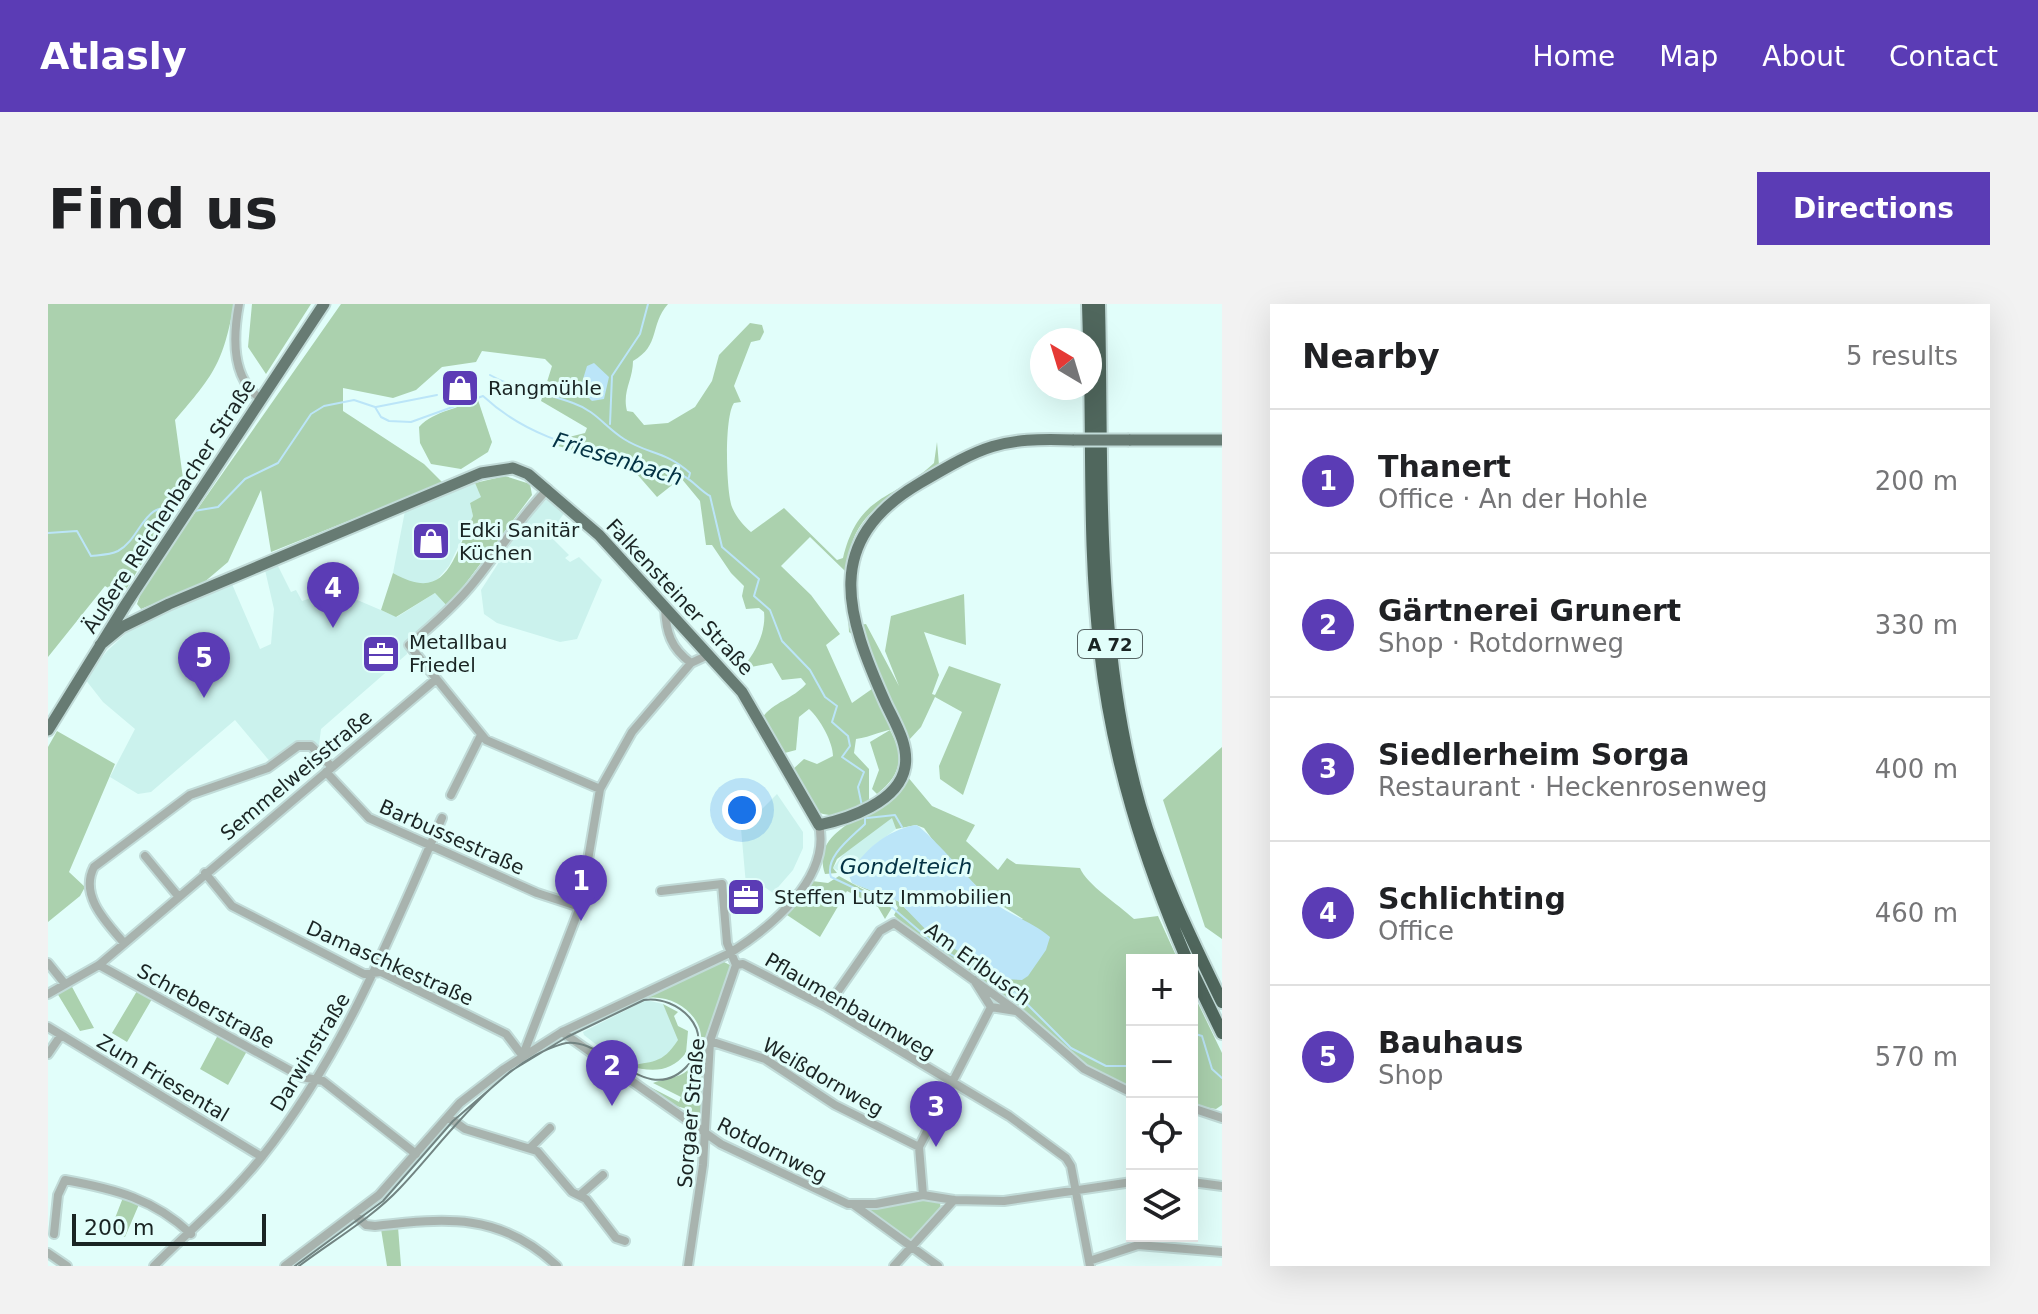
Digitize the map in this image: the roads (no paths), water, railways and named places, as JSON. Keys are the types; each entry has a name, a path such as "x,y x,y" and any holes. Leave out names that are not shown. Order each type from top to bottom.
{"highway":[{"path":"1088,304 1089,328"},
{"name":"A 72","path":"1099,304 1107,592 1121,718 1137,794 1156,855 1222,1002"},
{"name":"A 72","path":"1091,400 1099,648 1110,722 1131,811 1147,862 1185,954"},
{"path":"1198,984 1222,1033"}],"main road":[{"name":"Äußere Reichenbacher Straße","path":"48,730 123,608 324,304"},
{"path":"819,825 856,814 873,804 899,782 906,753 856,627 852,589 856,543 873,518 891,501 968,454 1008,441 1222,440"},
{"name":"Falkensteiner Straße","path":"100,645 150,613 481,473 513,468 548,489 599,535 742,692 819,825"},
{"path":"123,608 150,613"},
{"path":"123,608 135,620"}],"street":[{"path":"239,304 236,355 246,385 261,399"},
{"path":"548,489 523,516 474,583 443,617 409,645 481,735 600,789"},
{"path":"665,607 669,637 675,648 691,663"},
{"path":"523,1056 580,907 600,789 632,732 691,663 706,656"},
{"name":"Semmelweisstraße","path":"48,994 99,965 435,680"},
{"path":"451,795 481,735"},
{"name":"Barbussestraße","path":"124,943 94,906 91,873 94,867 190,795 268,768 303,745 315,748 364,814 537,893 580,907"},
{"name":"Darwinstraße","path":"154,1266 191,1234 262,1157 315,1080 372,974 442,818"},
{"path":"285,1266 355,1215 396,1179 448,1117 482,1085 562,1032 730,953 764,926 806,882 819,855 819,825"},
{"path":"145,856 178,896"},
{"name":"Damaschkestraße","path":"205,873 232,906 364,974 381,972 506,1034 523,1056"},
{"name":"Pflaumenbaumweg","path":"661,891 722,884 730,953 736,965 743,964 827,1007 1020,1123 1066,1158 1089,1263"},
{"name":"Am Erlbusch","path":"827,1007 880,931 894,923 1018,1012 1084,1069 1126,1090"},
{"path":"48,963 65,984"},
{"name":"Schreberstraße","path":"99,965 302,1077 337,1091 416,1154"},
{"name":"Sorgaer Straße","path":"688,1266 699,1203 710,1041 736,965"},
{"path":"973,978 991,1007 1018,1012"},
{"path":"923,1195 919,1147 991,1007"},
{"path":"535,1025 548,1041"},
{"name":"Zum Friesental","path":"48,1027 262,1157"},
{"name":"Rotdornweg","path":"562,1032 583,1050 696,1124 703,1133 816,1191 854,1205 938,1266"},
{"path":"48,1054 61,1035"},
{"name":"Weißdornweg","path":"710,1041 765,1059 835,1105 919,1147"},
{"path":"1198,1110 1222,1118"},
{"path":"448,1117 465,1129 530,1148 572,1192 580,1195 616,1238 625,1241"},
{"path":"530,1148 550,1128"},
{"path":"580,1195 603,1175"},
{"path":"54,1234 58,1195 65,1180 138,1197 168,1213 191,1234"},
{"name":"Rotdornweg","path":"854,1205 923,1195 954,1200 1004,1201 1126,1183"},
{"path":"1198,1183 1222,1186"},
{"path":"894,1266 954,1200"},
{"path":"355,1215 366,1225 375,1226 432,1219 470,1221 511,1234 557,1266"},
{"path":"1089,1263 1138,1245 1222,1252"},
{"path":"48,1253 67,1266"}],"water":[{"path":"594,363 609,377 604,399 592,401 580,389 587,366"},
{"name":"Gondelteich","path":"916,825 993,902 1050,937 1046,950 1028,976 1022,980 1004,979 930,934 898,901 852,883 849,876 869,850 895,831"}],"waterway":[{"path":"610,424 612,376 640,334 648,304"},
{"path":"490,375 581,406 624,439 681,466 690,473 689,477"},
{"path":"376,407 437,395"},
{"name":"Friesenbach","path":"194,511 218,507 245,479 278,463 311,414 324,406 354,400 375,407 381,417 389,421 411,422 483,396 506,414 553,439 685,477 710,496 722,547 759,579 754,596 770,610 782,641 810,670 825,697 837,706 832,722 848,736 850,746 842,757 864,772 858,787 862,806"},
{"name":"Friesenbach","path":"48,533 77,531 91,556 108,554 126,545 150,514 166,507 178,509"},
{"name":"Friesenbach","path":"865,815 865,824 835,855 831,877 888,904 937,946 1017,994 1071,1048 1106,1066 1126,1066"},
{"path":"867,818 895,815 902,827"},
{"name":"Friesenbach","path":"1198,1035 1202,1036 1212,1069 1222,1078"}],"tram line":[{"path":"295,1266 383,1201 453,1121 511,1071 567,1037 644,1000 669,1003 690,1018 699,1039 696,1052 689,1064 673,1077 657,1080 641,1076 578,1043 562,1044 538,1054 515,1068 494,1086 473,1106 389,1199 299,1266"}],"place":[{"name":"Rangmühle","path":"460,388"},
{"name":"Edki Sanitär Küchen","path":"431,541"},
{"name":"Schlichting","path":"333,628"},
{"name":"Metallbau Friedel","path":"381,654"},
{"name":"Bauhaus","path":"204,698"},
{"name":"Steffen Lutz Immobilien","path":"746,897"},
{"name":"Thanert","path":"581,921"},
{"name":"Gärtnerei Grunert","path":"612,1106"},
{"name":"Siedlerheim Sorga","path":"936,1147"}]}
